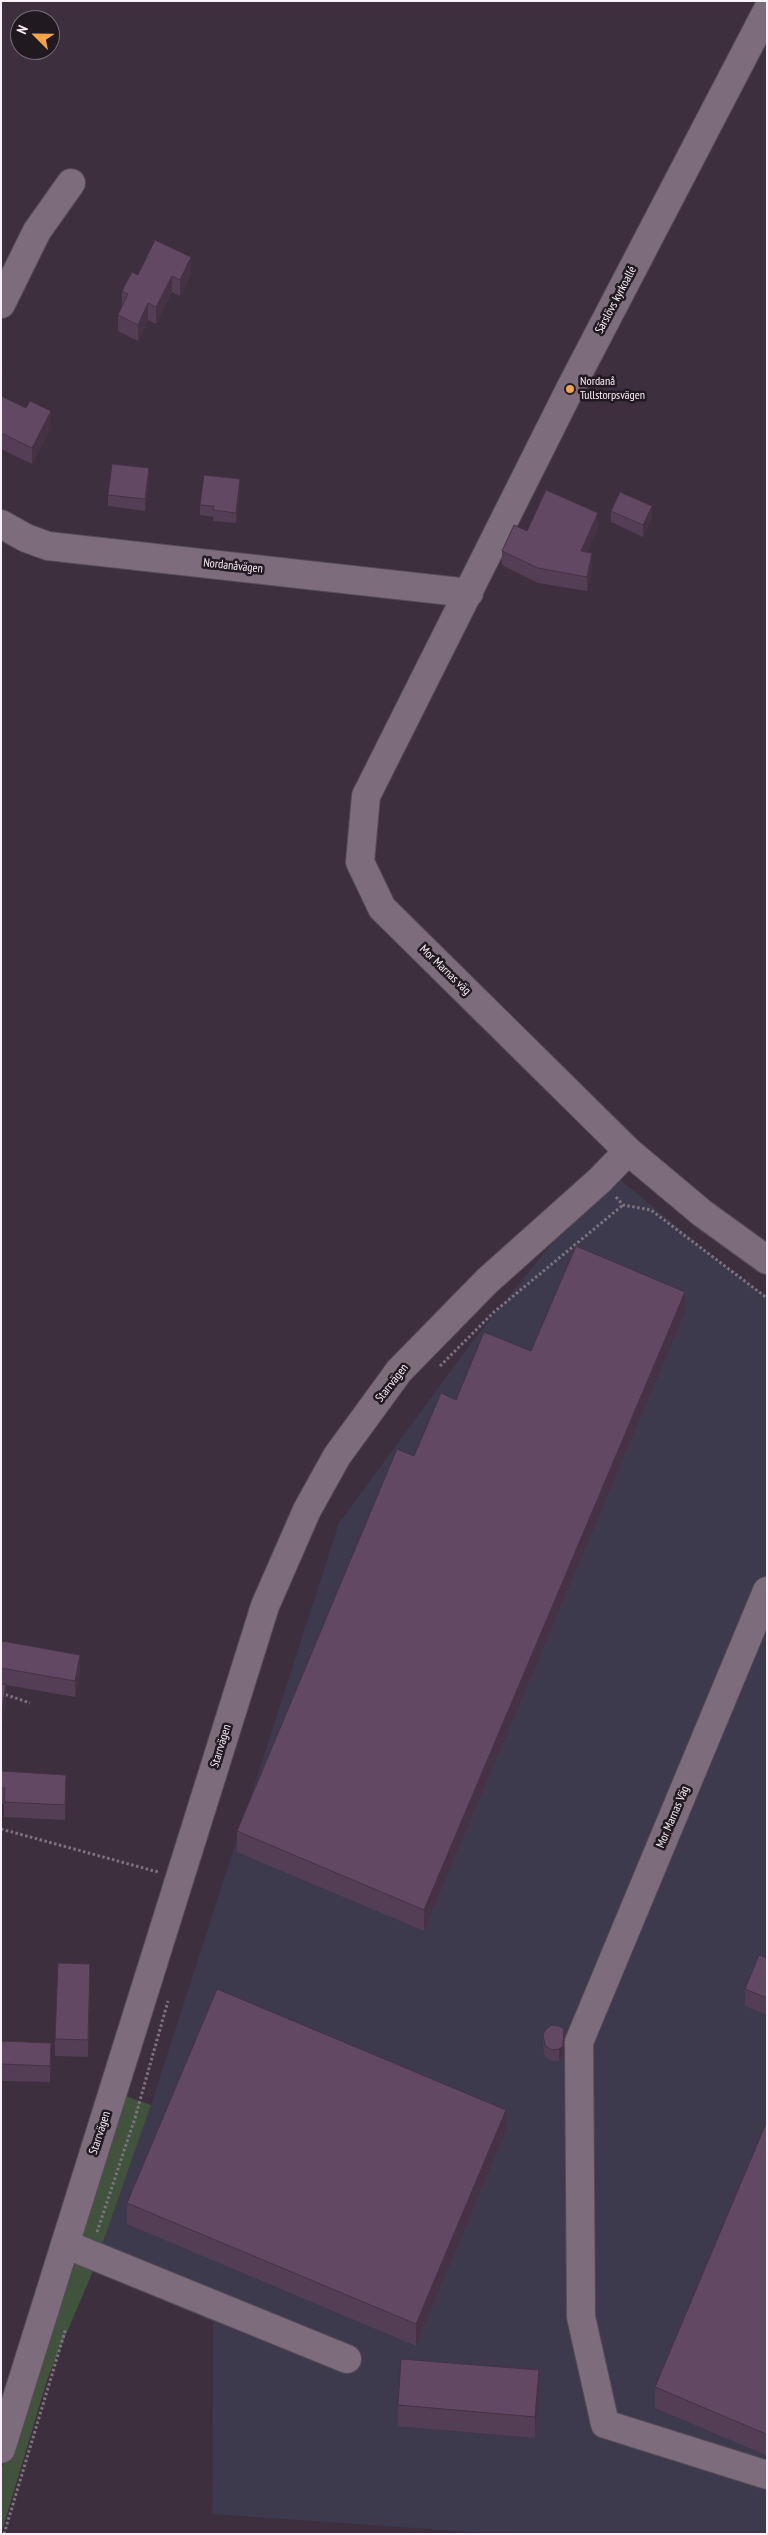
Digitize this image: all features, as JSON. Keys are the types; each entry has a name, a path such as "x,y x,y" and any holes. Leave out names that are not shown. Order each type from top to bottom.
{"street":[{"name":"Särslövs kyrkoallé","path":"469,593 570,389 767,10"},
{"path":"1,304 36,231 71,183"},
{"name":"Nordanåvägen","path":"1,524 26,538 48,546 469,593"},
{"name":"Mor Marnas väg","path":"469,593 366,796 360,862 382,908 628,1150 702,1213 767,1260"},
{"name":"Starrvägen","path":"1,2449 265,1606 307,1510 337,1456 399,1371 487,1281 600,1180 628,1150"},
{"name":"Mor Marnas Väg","path":"767,1591 579,2042 581,2317 605,2424 767,2475"},
{"path":"65,2244 346,2359"}],"path":[{"path":"600,1180 623,1205 651,1210 767,1298"},
{"path":"435,1372 494,1312 623,1205"},
{"path":"1,1693 30,1703"},
{"path":"1,1829 181,1878"},
{"path":"90,2253 135,2118 170,1995"},
{"path":"4,2534 67,2324"}],"shaded area":[{"path":"619,1179 719,1261 767,1296 767,2534 500,2534 212,2514 213,2322 93,2271 151,2105 339,1523 469,1346 603,1180"}],"green space":[{"path":"123,2095 151,2105 93,2271 48,2377 1,2534 1,2470 71,2270"}],"building":[{"path":"155,240 191,257 180,280 172,276 156,307 148,303 138,325 118,315 128,294 122,291 132,272 138,275"},
{"path":"1,396 26,408 30,401 51,411 32,448 1,433"},
{"path":"112,464 149,468 145,499 108,495"},
{"path":"204,475 240,479 236,513 213,510 214,506 200,505"},
{"path":"546,490 598,513 581,551 592,553 587,577 538,568 502,551 514,525 527,531"},
{"path":"620,492 652,506 643,525 611,511"},
{"path":"576,1246 685,1292 424,1910 237,1831 397,1449 414,1456 441,1393 456,1400 484,1332 531,1351"},
{"path":"2,1641 80,1655 75,1681 1,1668"},
{"path":"1,1684 6,1684 1,1716"},
{"path":"1,1771 66,1775 65,1805 4,1802 5,1788 1,1788"},
{"path":"759,1955 767,1958 767,1998 745,1989"},
{"path":"58,1963 90,1964 88,2040 55,2039"},
{"path":"217,1989 506,2110 416,2324 127,2203"},
{"path":"552,2025 564,2029 563,2046 552,2050 545,2046 543,2034"},
{"path":"1,2041 51,2043 50,2066 1,2064"},
{"path":"767,2121 767,2433 766,2434 655,2387"},
{"path":"401,2359 539,2370 535,2417 398,2405"}],"place":[{"name":"Nordanå Tullstorpsvägen","path":"570,389"}]}
